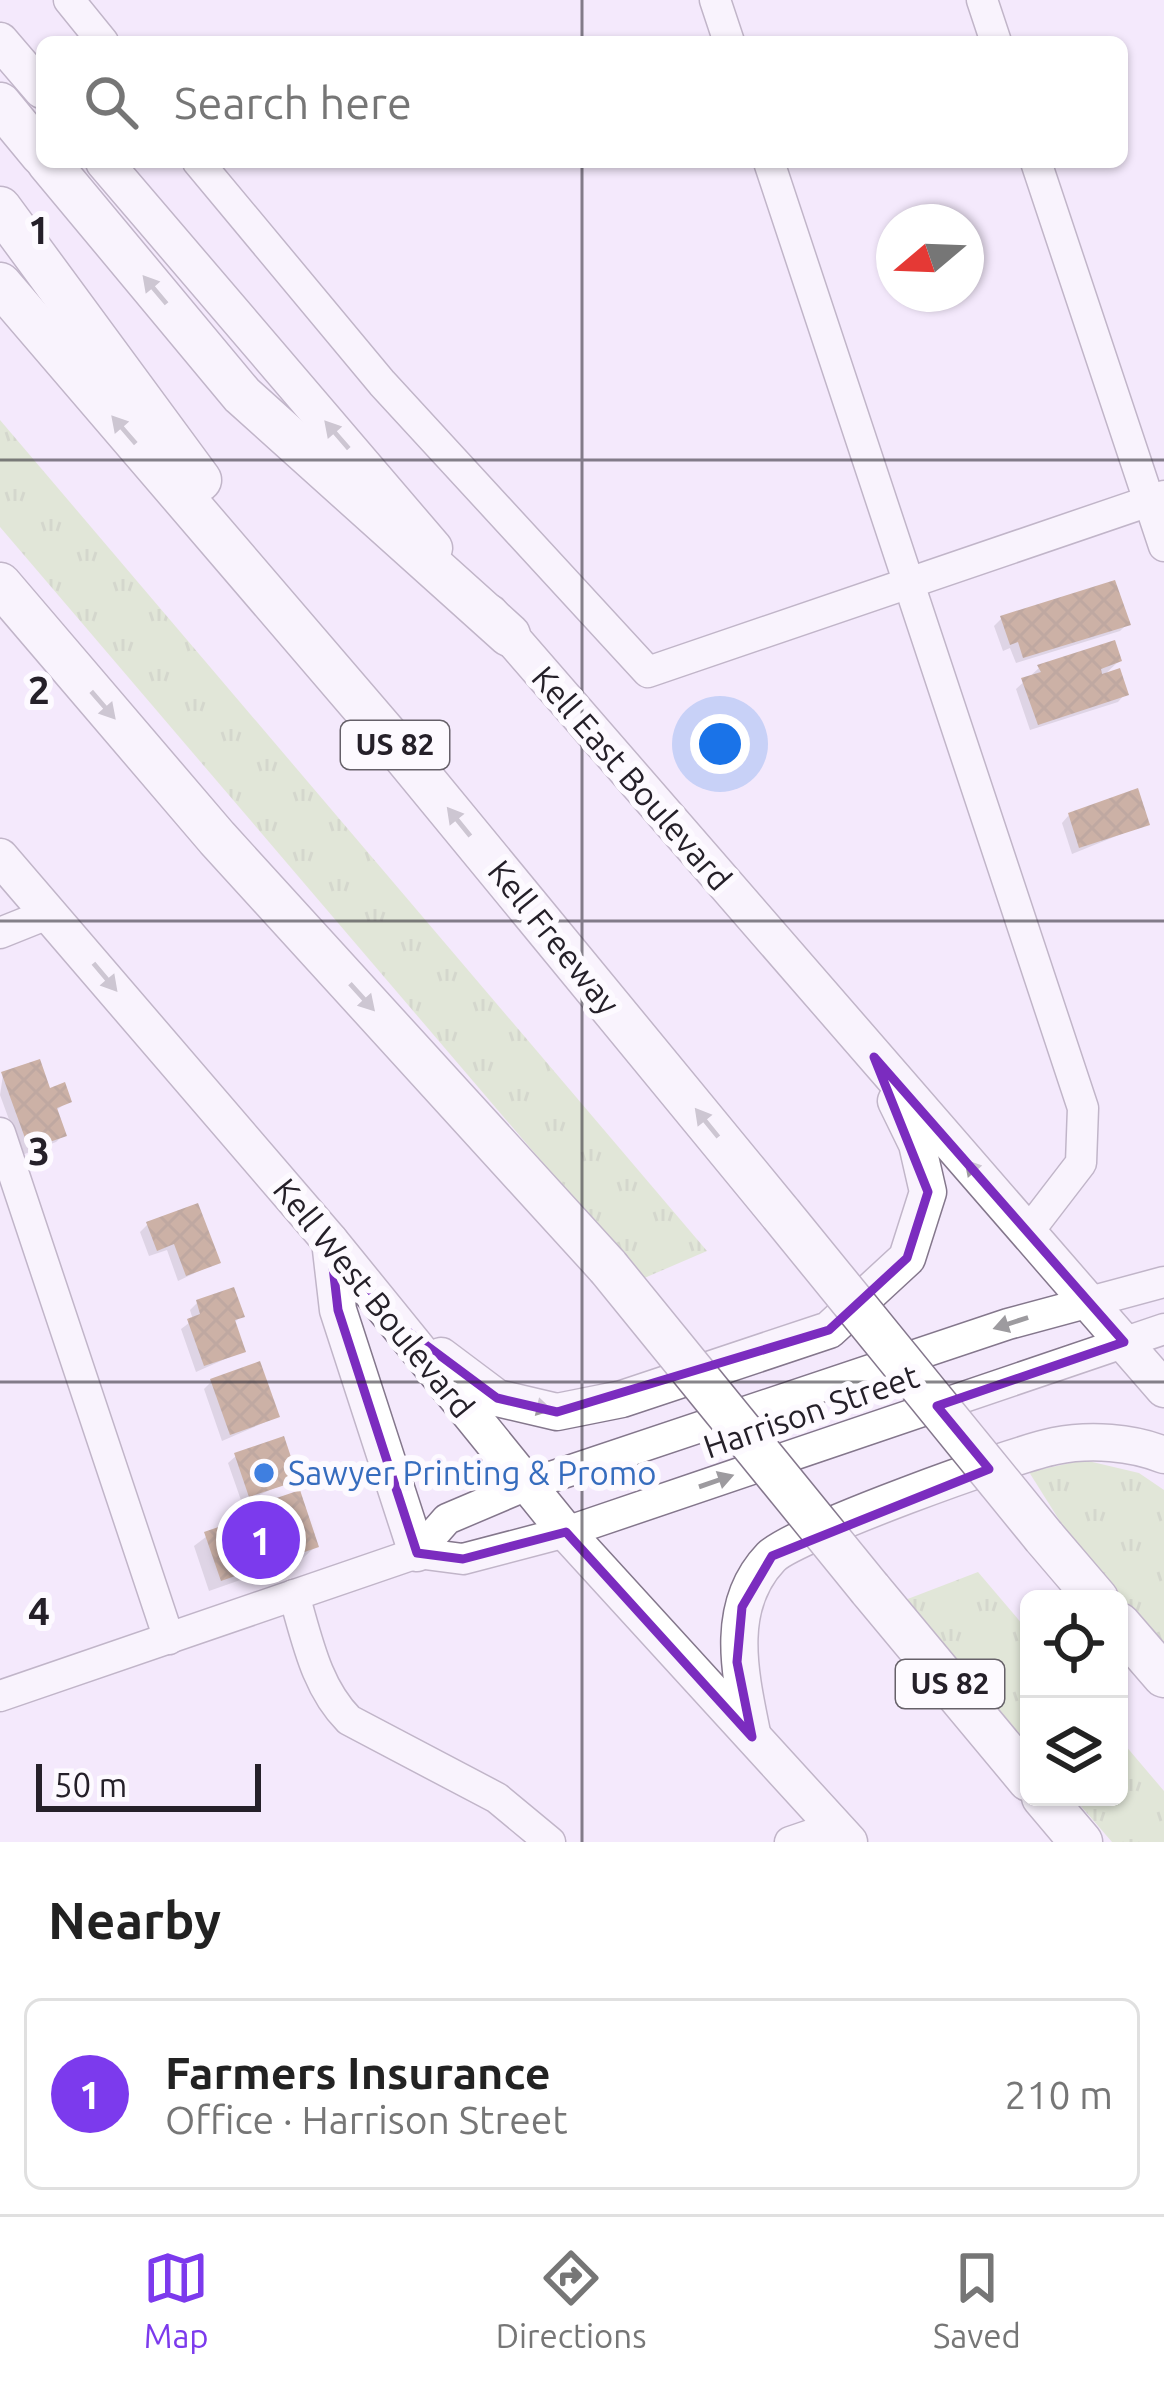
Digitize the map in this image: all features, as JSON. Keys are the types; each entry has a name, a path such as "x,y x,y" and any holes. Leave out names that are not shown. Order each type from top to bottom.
{"highway":[{"path":"0,104 36,148"},
{"path":"53,168 242,394 509,635"},
{"path":"0,208 397,747"},
{"name":"Kell Freeway","path":"0,284 397,747 1089,1590"},
{"name":"US 82","path":"0,584 217,838 608,1267 1020,1769"},
{"path":"1128,1634 1164,1676"},
{"path":"1051,1806 1081,1842"}],"main road":[{"path":"0,40 36,83"},
{"name":"Kell East Boulevard","path":"109,168 1164,1389"},
{"name":"Kell West Boulevard","path":"0,857 330,1241 566,1532 842,1834"},
{"path":"399,1325 497,1397 557,1412 622,1399 829,1330 907,1258 928,1192 917,1144 874,1057"},
{"path":"330,1241 338,1310 417,1553"},
{"path":"752,1736 737,1662 742,1607 772,1556 838,1522 1056,1445 1137,1444 1164,1456"}],"street":[{"path":"69,0 98,36"},
{"path":"715,0 727,36"},
{"path":"982,0 994,36"},
{"path":"204,168 382,383 648,672 1156,499"},
{"path":"771,168 1083,1108 1081,1163 1028,1232"},
{"path":"1038,168 1156,499 1164,546"},
{"path":"0,933 50,913"},
{"path":"0,1133 169,1639"},
{"path":"417,1553 447,1519 527,1485 1087,1300 1164,1282"},
{"name":"Harrison Street","path":"0,1696 417,1553 463,1559 566,1532 1164,1329"},
{"path":"294,1595 320,1678 349,1720 497,1798 550,1842"},
{"path":"790,1842 842,1834"}],"highlighted area":[{"path":"874,1057 1124,1342 937,1406 989,1469 772,1556 742,1607 737,1662 752,1737 566,1532 463,1559 417,1553 338,1310 330,1241 399,1325 497,1398 557,1412 829,1330 907,1258 928,1192"}],"green space":[{"path":"0,420 707,1251 642,1279 0,527"},
{"path":"1084,1460 1139,1473 1164,1490 1164,1647 1128,1606 1128,1590 1113,1590 1078,1550 1029,1472"},
{"path":"978,1572 1020,1621 1020,1734 905,1600"},
{"path":"1128,1749 1164,1791 1164,1842 1112,1842 1081,1806 1128,1806"}],"building":[{"path":"1115,580 1131,625 1023,658 1018,642 1010,645 1000,616"},
{"path":"1115,640 1122,661 1101,669 1102,674 1120,668 1129,695 1038,725 1021,678 1041,672 1037,665"},
{"path":"1138,788 1150,825 1079,848 1068,813"},
{"path":"40,1059 50,1088 65,1082 72,1102 57,1108 67,1136 29,1149 1,1072"},
{"path":"198,1203 221,1263 186,1276 174,1244 157,1251 146,1222"},
{"path":"234,1287 245,1317 235,1320 246,1352 204,1366 187,1319 200,1314 196,1300"},
{"path":"260,1361 280,1417 230,1435 210,1379"},
{"name":"Sawyer Printing & Promo","path":"284,1436 292,1460 284,1463 291,1483 249,1497 234,1453"},
{"path":"300,1490 319,1547 221,1581 204,1532 233,1522 230,1514"}],"place":[{"name":"Sawyer Printing & Promo","path":"264,1473"},
{"name":"Farmers Insurance","path":"261,1540"}]}
